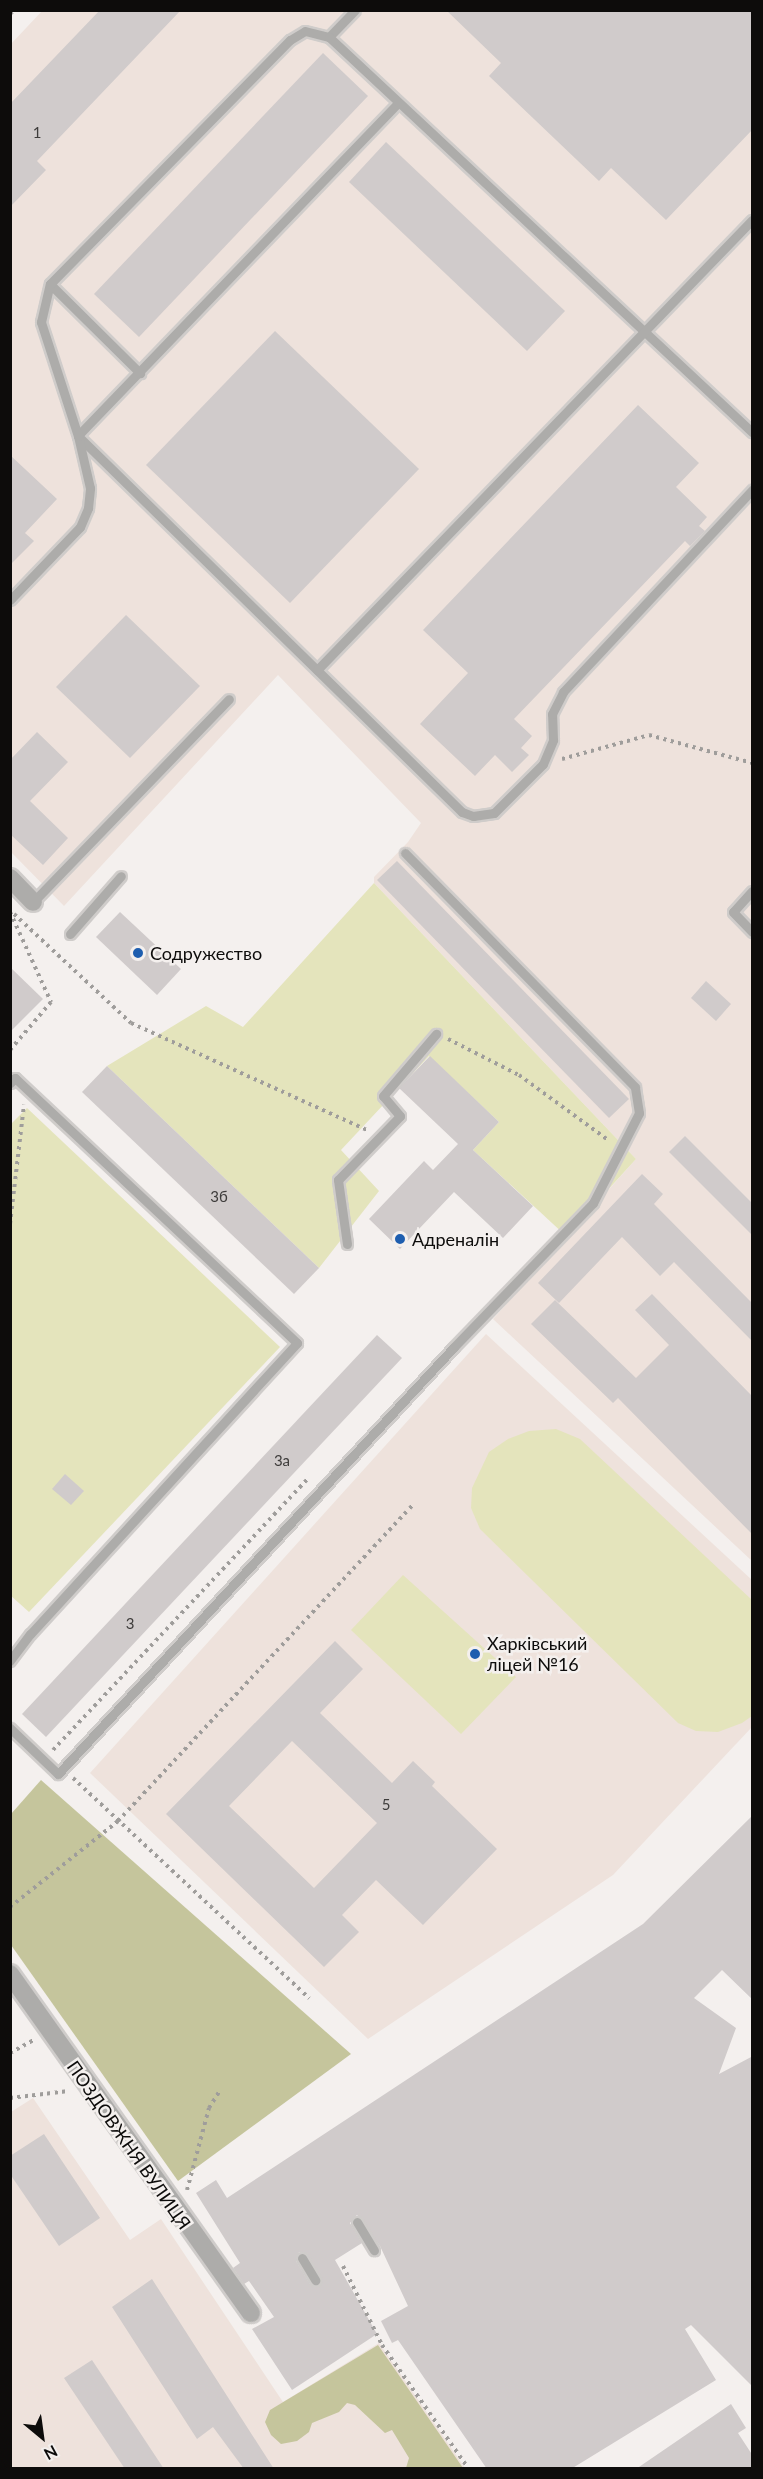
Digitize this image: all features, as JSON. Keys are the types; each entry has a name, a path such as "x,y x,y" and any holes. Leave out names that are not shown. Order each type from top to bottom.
{"street":[{"path":"10,879 33,902"},
{"name":"ПОЗДОВЖНЯ ВУЛИЦЯ","path":"10,1974 251,2313"}],"lane":[{"path":"329,37 355,10"},
{"path":"10,600 80,527 90,488 78,436 41,322 50,284 290,40 313,30 329,37 397,104 753,432"},
{"path":"78,436 397,104"},
{"path":"317,670 753,220"},
{"path":"50,284 140,374"},
{"path":"78,436 462,812 472,816 494,813 543,764 553,740 552,714 563,692 753,490"},
{"path":"33,902 230,699"},
{"path":"10,1728 58,1774 454,1347 593,1203 639,1113 635,1086 405,853"},
{"path":"70,934 121,876"},
{"path":"753,891 733,912 753,932"},
{"path":"347,1244 338,1180 400,1116 383,1096 436,1034"},
{"path":"10,1083 15,1078 297,1343 38,1626 10,1661"},
{"path":"357,2222 374,2250"},
{"path":"302,2258 315,2280"}],"path":[{"path":"10,14 14,10"},
{"path":"543,764 649,735 753,763"},
{"path":"10,1050 51,1002 12,913"},
{"path":"12,913 131,1023 380,1136"},
{"path":"436,1034 519,1075 622,1150"},
{"path":"10,1224 26,1088"},
{"path":"42,1746 50,1754 311,1475"},
{"path":"10,1907 118,1821 413,1505"},
{"path":"79,1784 309,1998"},
{"path":"10,2053 50,2030"},
{"path":"10,2098 90,2089"},
{"path":"185,2199 209,2108 219,2092"},
{"path":"343,2266 382,2344 468,2469"}],"shaded area":[{"path":"43,10 752,11 752,1561 493,1319 636,1159 374,883 374,877 408,842 421,823 278,675 64,906 11,852 10,45"},
{"name":"Харківський ліцей №16","path":"486,1334 752,1580 752,1727 613,1875 368,2039 90,1773"},
{"path":"33,2098 130,2240 161,2219 283,2402 379,2343 465,2468 11,2468 11,2112"}],"green space":[{"path":"374,883 636,1159 566,1236 473,1150 499,1122 429,1056 341,1150 379,1191 319,1268 107,1066 206,1006 243,1027"},
{"path":"27,1108 280,1347 29,1612 10,1595 10,1125"},
{"path":"556,1429 580,1439 752,1600 752,1716 742,1723 718,1732 696,1731 678,1723 480,1529 471,1508 472,1488 489,1452 508,1439 529,1431"},
{"path":"403,1575 516,1677 461,1734 351,1630"},
{"path":"41,1780 351,2054 178,2181 11,1945 11,1814"},
{"path":"378,2345 463,2468 406,2468 409,2458 392,2430 385,2433 355,2405 347,2403 339,2412 312,2423 309,2432 297,2441 281,2444 271,2435 265,2422 270,2410"}],"building":[{"path":"100,10 181,10 37,161 46,170 10,207 10,104"},
{"path":"446,10 753,10 753,129 666,220 611,168 599,181 489,76 501,63"},
{"path":"323,53 368,96 139,337 94,294"},
{"path":"386,142 565,311 527,351 349,182"},
{"path":"275,331 419,469 290,603 146,465"},
{"path":"638,405 699,463 676,487 707,517 699,526 705,531 690,546 685,541 514,719 532,736 521,748 529,755 512,772 495,755 475,776 420,724 468,673 423,630"},
{"path":"10,455 57,499 25,533 34,541 10,565"},
{"path":"126,615 200,686 130,758 56,687"},
{"path":"37,732 68,762 30,801 68,838 43,865 10,834 10,760"},
{"path":"397,861 629,1099 609,1118 377,880"},
{"name":"Содружество","path":"120,912 181,969 157,995 96,937"},
{"path":"10,967 43,999 10,1032"},
{"path":"706,981 731,1004 716,1021 691,998"},
{"path":"430,1056 499,1122 473,1150 533,1206 503,1238 454,1192 400,1249 369,1219 424,1161 433,1170 458,1144 399,1088"},
{"path":"107,1066 319,1268 294,1294 82,1092"},
{"path":"685,1136 753,1204 753,1236 669,1152"},
{"path":"642,1174 663,1194 654,1204 753,1304 753,1342 674,1262 660,1276 622,1237 559,1303 538,1283"},
{"path":"652,1294 753,1397 753,1535 618,1398 613,1403 531,1324 555,1300 636,1378 669,1345 635,1310"},
{"path":"377,1335 402,1358 46,1737 22,1714"},
{"path":"65,1474 84,1491 71,1505 52,1489"},
{"path":"335,1641 363,1669 320,1713 392,1783 413,1761 435,1782 432,1786 497,1849 423,1925 376,1880 342,1915 359,1932 324,1967 166,1814","holes":["292,1741 377,1823 314,1888 229,1806"]},
{"path":"753,1815 753,2000 722,1970 694,1998 736,2028 719,2074 753,2056 753,2387 691,2325 685,2329 716,2380 571,2469 487,2469 398,2340 392,2343 381,2321 408,2306 380,2246 357,2215 350,2223 362,2243 335,2260 377,2334 292,2390 252,2329 274,2317 249,2281 244,2284 233,2268 240,2263 196,2193 216,2180 227,2198 643,1924","holes":["299,2252 307,2254 321,2277 318,2286 310,2284 296,2261"]},
{"path":"44,2134 100,2218 59,2246 10,2174 10,2156"},
{"path":"152,2279 274,2469 244,2469 213,2427 197,2439 112,2307"},
{"path":"92,2360 164,2469 125,2469 64,2378"},
{"path":"731,2404 746,2428 738,2433 753,2456 753,2469 636,2469"}],"place":[{"name":"Содружество","path":"138,953"},
{"name":"Адреналін","path":"400,1239"},
{"name":"Харківський ліцей №16","path":"475,1654"}]}
